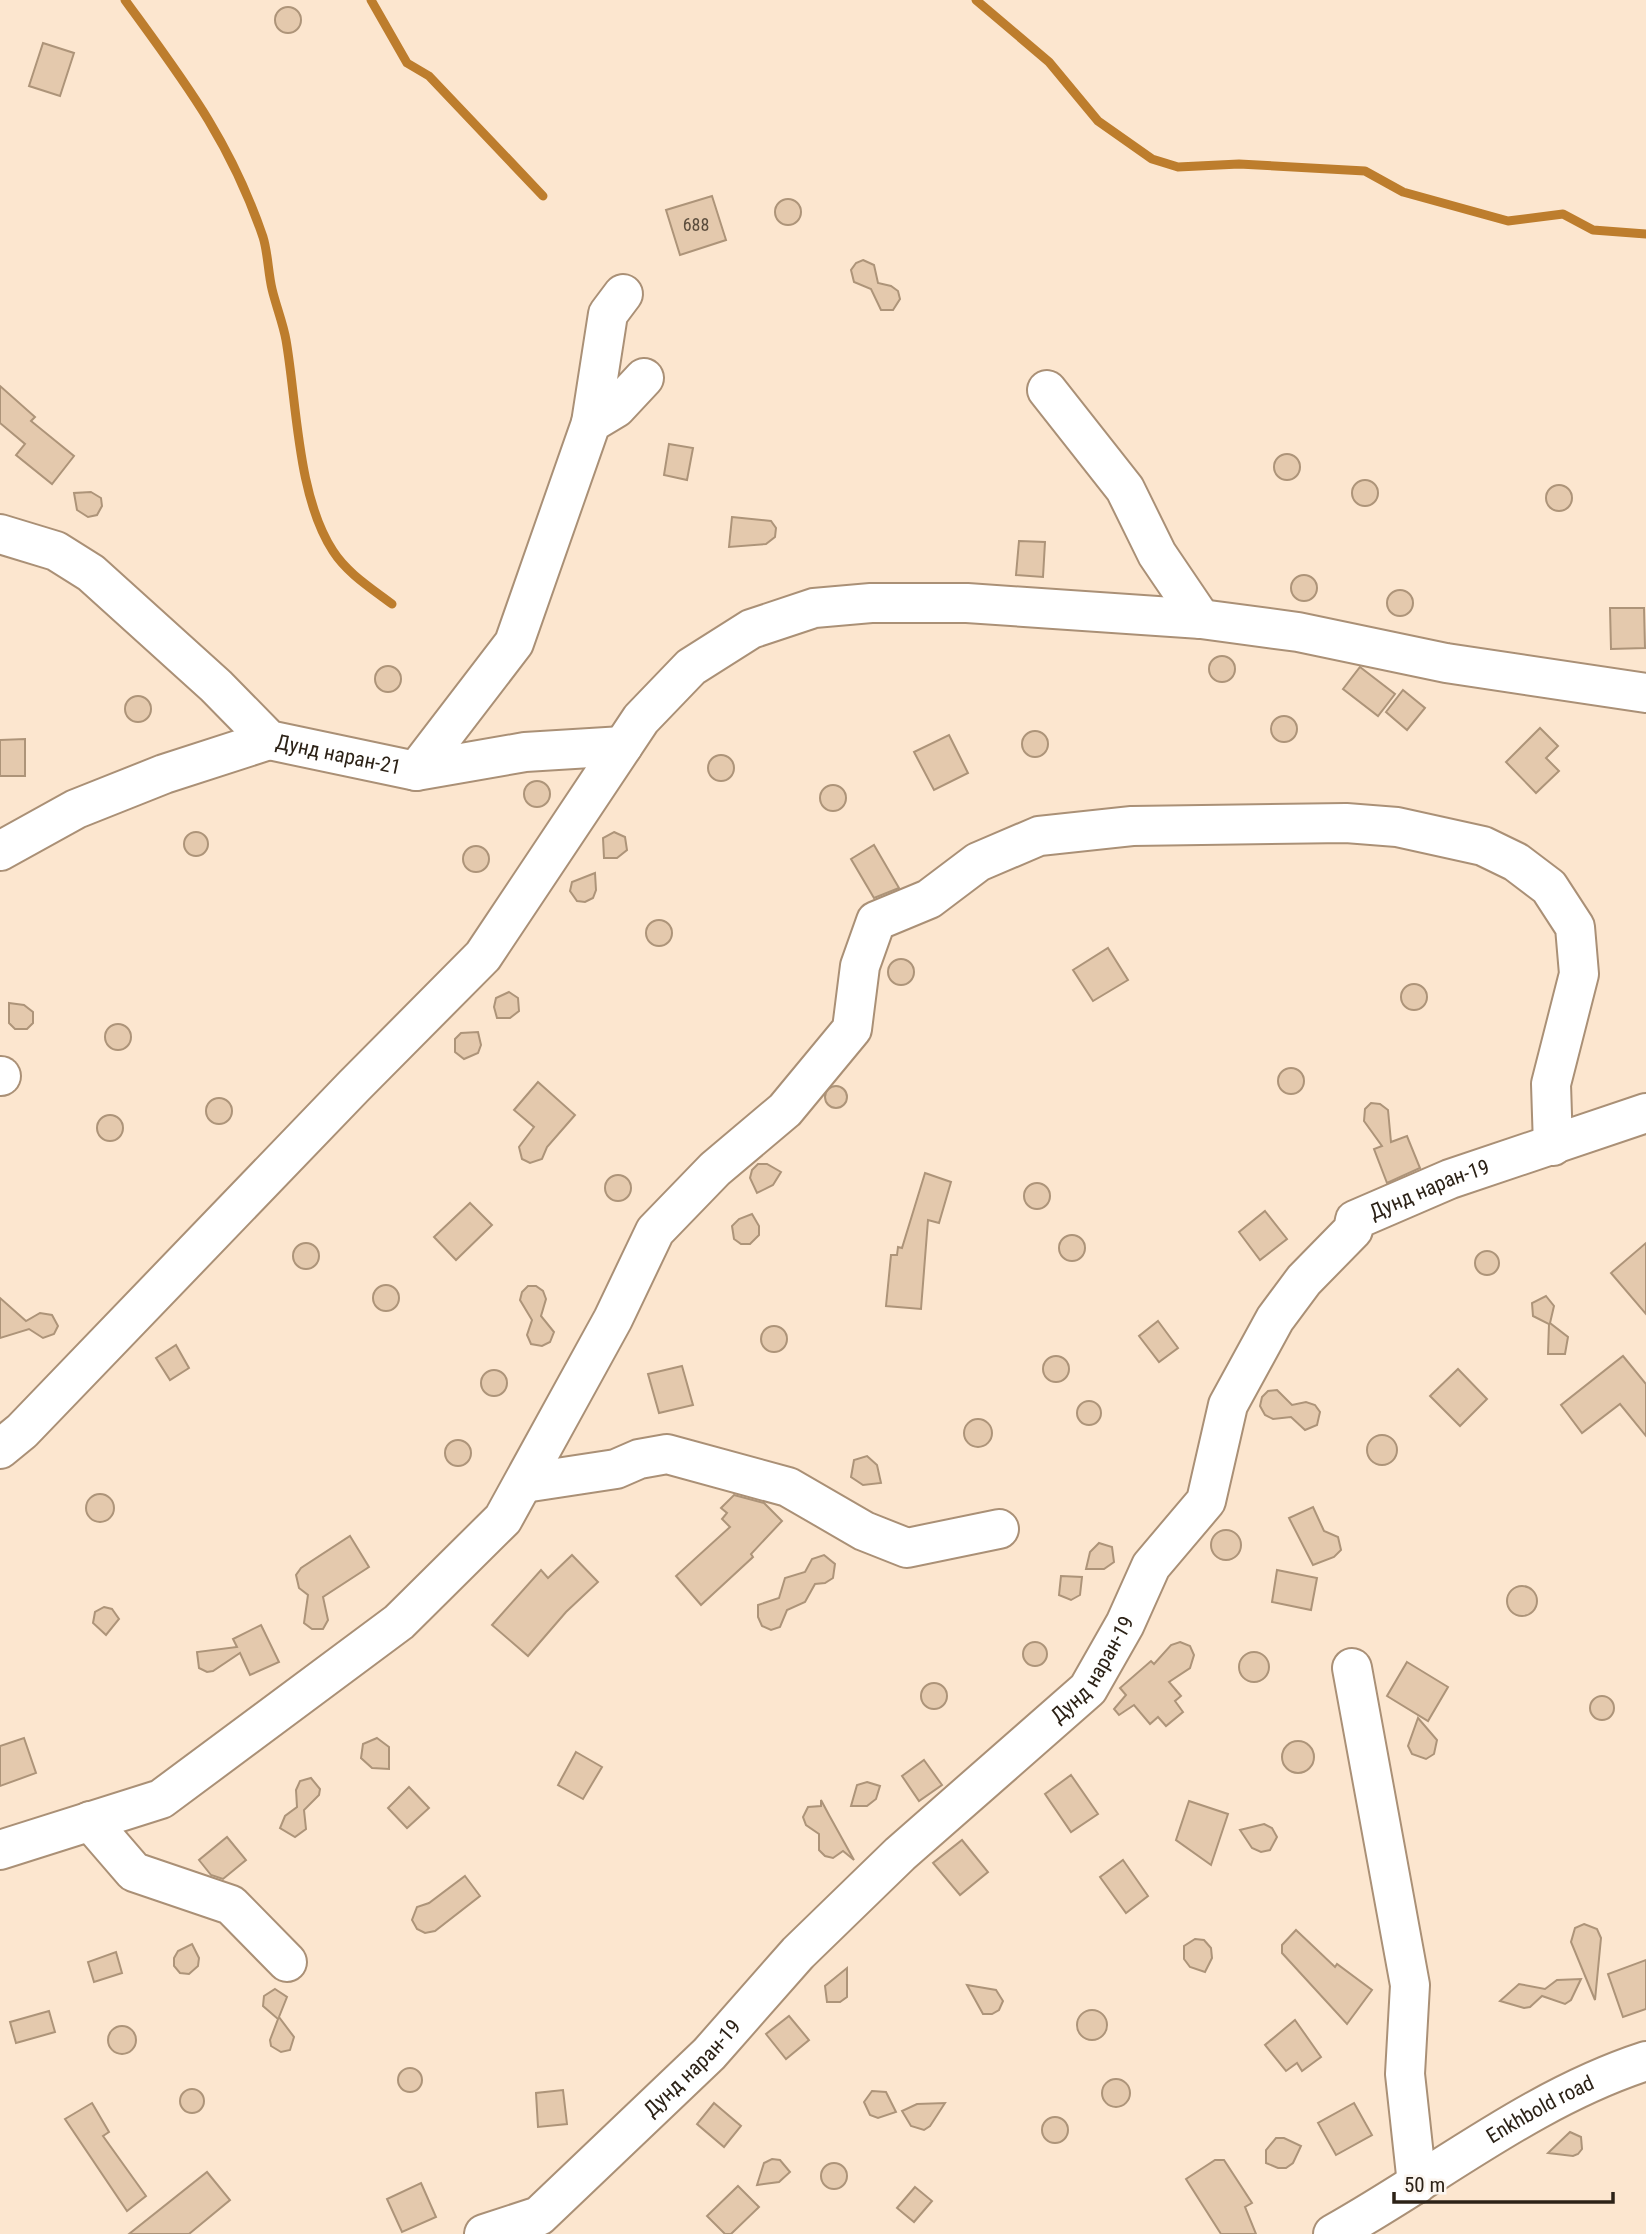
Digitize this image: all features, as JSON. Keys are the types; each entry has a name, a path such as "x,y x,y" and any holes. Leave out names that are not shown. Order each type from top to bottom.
{"street":[{"path":"416,771 514,643 591,423 608,314 623,294"},
{"path":"591,423 616,408 644,378"},
{"path":"1047,390 1125,489 1157,554 1200,619"},
{"name":"Дунд наран-21","path":"0,534 56,551 91,573 216,686 269,740 416,771 525,752 623,746"},
{"path":"0,1449 22,1431 354,1086 484,956 641,719 691,667 751,629 814,608 871,603 967,603 1200,619 1298,632 1446,663 1646,693"},
{"path":"0,851 76,809 164,774 269,740"},
{"path":"0,1850 162,1798 399,1622 503,1519 613,1319 655,1231 715,1169 785,1110 852,1029 860,967 876,920 929,899 978,862 1039,836 1132,826 1346,823 1396,827 1452,837 1483,846 1516,862 1549,887 1575,927 1579,974 1551,1084 1553,1146"},
{"name":"Дунд наран-19","path":"484,2234 535,2225 709,2054 798,1952 881,1872 1088,1689 1125,1624 1152,1566 1206,1501 1228,1405 1275,1318 1304,1280 1353,1230 1355,1220 1450,1179 1646,1113"},
{"path":"524,1483 616,1469 639,1459 667,1454 788,1487 864,1531 907,1548 999,1529"},
{"path":"1352,1668 1410,1985 1405,2074 1417,2184"},
{"path":"90,1821 134,1872 231,1905 287,1962"},
{"name":"Enkhbold road","path":"1333,2234 1417,2184 1482,2140 1542,2106 1618,2070 1646,2061"}],"building":[{"path":"288,7 297,11 301,20 297,29 288,33 279,29 275,20 279,11"},
{"path":"43,43 74,53 60,96 29,86"},
{"path":"712,196 726,240 680,255 666,210"},
{"path":"788,199 797,203 801,212 797,221 788,225 779,221 775,212 779,203"},
{"path":"863,260 874,265 878,283 898,291 900,299 893,310 881,310 871,289 854,282 851,270 856,263"},
{"path":"0,386 35,417 31,421 74,456 52,484 16,455 25,444 0,423"},
{"path":"669,444 693,448 687,480 664,475"},
{"path":"1287,454 1296,458 1300,467 1296,476 1287,480 1278,476 1274,467 1278,458"},
{"path":"1365,480 1374,484 1378,493 1374,502 1365,506 1356,502 1352,493 1356,484"},
{"path":"1559,485 1568,489 1572,498 1568,507 1559,511 1550,507 1546,498 1550,489"},
{"path":"91,492 101,498 102,506 97,515 88,517 77,510 74,493"},
{"path":"732,517 771,521 776,528 775,537 766,544 729,547"},
{"path":"1019,541 1045,542 1043,577 1016,575"},
{"path":"1304,575 1313,579 1317,588 1313,597 1304,601 1295,597 1291,588 1295,579"},
{"path":"1400,590 1409,594 1413,603 1409,612 1400,616 1391,612 1387,603 1391,594"},
{"path":"1610,608 1644,608 1645,648 1611,649"},
{"path":"1222,656 1231,660 1235,669 1231,678 1222,682 1213,678 1209,669 1213,660"},
{"path":"388,666 397,670 401,679 397,688 388,692 379,688 375,679 379,670"},
{"path":"1360,667 1395,694 1378,716 1343,689"},
{"path":"1403,690 1425,708 1407,730 1386,712"},
{"path":"138,696 147,700 151,709 147,718 138,722 129,718 125,709 129,700"},
{"path":"1284,716 1293,720 1297,729 1293,738 1284,742 1275,738 1271,729 1275,720"},
{"path":"1540,728 1558,746 1546,758 1559,771 1536,793 1506,762"},
{"path":"1035,731 1044,735 1048,744 1044,753 1035,757 1026,753 1022,744 1026,735"},
{"path":"949,735 968,773 934,790 914,752"},
{"path":"25,739 25,776 0,776 0,740"},
{"path":"721,755 730,759 734,768 730,777 721,781 712,777 708,768 712,759"},
{"path":"537,781 546,785 550,794 546,803 537,807 528,803 524,794 528,785"},
{"path":"833,785 842,789 846,798 842,807 833,811 824,807 820,798 824,789"},
{"path":"191,832 201,832 208,839 208,849 201,856 191,856 184,849 184,839"},
{"path":"614,832 625,837 627,850 617,858 604,858 603,838"},
{"path":"874,845 899,888 874,898 851,859"},
{"path":"476,846 485,850 489,859 485,868 476,872 467,868 463,859 467,850"},
{"path":"595,873 596,890 593,898 585,902 577,901 570,891 572,882"},
{"path":"659,920 668,924 672,933 668,942 659,946 650,942 646,933 650,924"},
{"path":"1108,948 1128,980 1093,1001 1073,970"},
{"path":"901,959 910,963 914,972 910,981 901,985 892,981 888,972 892,963"},
{"path":"1414,984 1423,988 1427,997 1423,1006 1414,1010 1405,1006 1401,997 1405,988"},
{"path":"509,992 518,998 519,1011 510,1018 497,1018 494,1007 496,998"},
{"path":"9,1003 24,1005 33,1012 33,1023 27,1029 15,1029 9,1023"},
{"path":"118,1024 127,1028 131,1037 127,1046 118,1050 109,1046 105,1037 109,1028"},
{"path":"478,1032 481,1045 478,1053 464,1059 455,1052 455,1039 461,1033"},
{"path":"1291,1068 1300,1072 1304,1081 1300,1090 1291,1094 1282,1090 1278,1081 1282,1072"},
{"path":"538,1082 575,1115 547,1147 542,1159 530,1163 522,1159 519,1147 534,1127 514,1110"},
{"path":"832,1086 840,1086 847,1093 847,1101 840,1108 832,1108 825,1101 825,1093"},
{"path":"219,1098 228,1102 232,1111 228,1120 219,1124 210,1120 206,1111 210,1102"},
{"path":"1371,1103 1380,1104 1388,1110 1391,1142 1407,1136 1420,1168 1387,1183 1374,1149 1382,1146 1364,1121 1365,1109"},
{"path":"110,1115 119,1119 123,1128 119,1137 110,1141 101,1137 97,1128 101,1119"},
{"path":"758,1164 767,1164 781,1172 773,1185 757,1193 750,1178 752,1170"},
{"path":"925,1173 951,1182 939,1223 928,1220 921,1309 886,1306 891,1255 897,1255 898,1247 902,1248"},
{"path":"618,1175 627,1179 631,1188 627,1197 618,1201 609,1197 605,1188 609,1179"},
{"path":"1037,1183 1046,1187 1050,1196 1046,1205 1037,1209 1028,1205 1024,1196 1028,1187"},
{"path":"470,1203 492,1225 456,1260 434,1237"},
{"path":"1265,1211 1287,1239 1260,1260 1239,1232"},
{"path":"752,1214 759,1226 759,1235 750,1244 741,1244 734,1239 732,1226 739,1219"},
{"path":"1072,1235 1081,1239 1085,1248 1081,1257 1072,1261 1063,1257 1059,1248 1063,1239"},
{"path":"306,1243 315,1247 319,1256 315,1265 306,1269 297,1265 293,1256 297,1247"},
{"path":"1646,1243 1646,1314 1611,1273"},
{"path":"1487,1251 1498,1258 1499,1263 1492,1274 1487,1275 1476,1268 1475,1263 1482,1252"},
{"path":"386,1285 395,1289 399,1298 395,1307 386,1311 377,1307 373,1298 377,1289"},
{"path":"528,1286 536,1286 543,1291 546,1299 541,1316 554,1332 550,1342 542,1346 531,1344 527,1335 532,1320 520,1300 522,1292"},
{"path":"1546,1296 1554,1306 1550,1323 1568,1337 1565,1354 1548,1354 1549,1324 1533,1316 1532,1303"},
{"path":"0,1298 26,1321 40,1313 52,1315 58,1326 54,1334 43,1338 29,1329 0,1338"},
{"path":"1158,1321 1178,1348 1159,1362 1139,1336"},
{"path":"774,1326 783,1330 787,1339 783,1348 774,1352 765,1348 761,1339 765,1330"},
{"path":"176,1345 189,1368 170,1380 156,1358"},
{"path":"1056,1356 1065,1360 1069,1369 1065,1378 1056,1382 1047,1378 1043,1369 1047,1360"},
{"path":"1623,1356 1646,1384 1646,1436 1620,1404 1582,1433 1561,1405"},
{"path":"682,1366 693,1405 659,1413 648,1374"},
{"path":"1458,1369 1487,1399 1460,1426 1430,1396"},
{"path":"494,1370 503,1374 507,1383 503,1392 494,1396 485,1392 481,1383 485,1374"},
{"path":"1277,1390 1292,1405 1306,1402 1315,1405 1320,1412 1317,1425 1305,1430 1291,1417 1273,1419 1265,1415 1260,1406 1262,1397 1268,1391"},
{"path":"1089,1401 1098,1404 1101,1413 1098,1422 1089,1425 1080,1422 1077,1413 1080,1404"},
{"path":"978,1419 988,1423 992,1433 988,1443 978,1447 968,1443 964,1433 968,1423"},
{"path":"1382,1435 1393,1439 1397,1450 1393,1461 1382,1465 1371,1461 1367,1450 1371,1439"},
{"path":"458,1440 467,1444 471,1453 467,1462 458,1466 449,1462 445,1453 449,1444"},
{"path":"867,1456 877,1465 881,1483 863,1485 851,1477 854,1460"},
{"path":"100,1494 110,1498 114,1508 110,1518 100,1522 90,1518 86,1508 90,1498"},
{"path":"734,1495 764,1503 782,1521 751,1554 753,1557 701,1605 676,1576 730,1527 722,1519 727,1513 721,1508"},
{"path":"1313,1507 1324,1531 1338,1537 1341,1550 1334,1557 1313,1565 1289,1518"},
{"path":"1226,1530 1232,1531 1240,1539 1240,1551 1232,1559 1226,1560 1220,1559 1212,1551 1211,1545 1212,1539 1220,1531"},
{"path":"350,1536 369,1567 323,1597 328,1620 323,1629 312,1629 304,1623 308,1595 299,1588 296,1575 301,1568"},
{"path":"1099,1543 1112,1547 1114,1562 1104,1569 1086,1569 1090,1552"},
{"path":"572,1555 598,1582 566,1612 528,1656 492,1625 541,1570 548,1578"},
{"path":"824,1555 835,1564 833,1578 825,1583 815,1584 805,1602 787,1610 780,1627 771,1630 762,1626 758,1617 758,1605 779,1598 785,1578 805,1572 812,1559"},
{"path":"1277,1570 1317,1578 1311,1610 1272,1602"},
{"path":"1061,1576 1082,1577 1080,1595 1071,1600 1059,1595"},
{"path":"1522,1586 1528,1587 1536,1595 1536,1607 1528,1615 1522,1616 1516,1615 1508,1607 1507,1601 1508,1595 1516,1587"},
{"path":"104,1607 112,1609 119,1619 106,1635 93,1623 95,1612"},
{"path":"261,1625 279,1662 250,1675 240,1653 213,1671 207,1672 199,1668 197,1652 237,1647 233,1639"},
{"path":"1035,1642 1043,1646 1047,1654 1043,1662 1035,1666 1027,1662 1023,1654 1027,1646"},
{"path":"1180,1642 1190,1646 1194,1655 1190,1668 1169,1682 1181,1696 1175,1701 1183,1712 1166,1726 1158,1717 1150,1724 1134,1705 1119,1715 1114,1709 1126,1695 1120,1688 1151,1661 1154,1664 1171,1645"},
{"path":"1254,1652 1260,1653 1268,1661 1268,1673 1260,1681 1254,1682 1248,1681 1240,1673 1239,1667 1240,1661 1248,1653"},
{"path":"1407,1662 1448,1687 1428,1721 1387,1696"},
{"path":"934,1683 943,1687 947,1696 943,1705 934,1709 925,1705 921,1696 925,1687"},
{"path":"1602,1696 1611,1699 1614,1708 1611,1717 1602,1720 1593,1717 1590,1708 1593,1699"},
{"path":"1418,1718 1437,1740 1434,1754 1426,1759 1412,1754 1408,1746"},
{"path":"24,1738 36,1773 0,1786 0,1746"},
{"path":"377,1738 389,1747 389,1769 372,1768 361,1758 363,1744"},
{"path":"1298,1741 1309,1746 1314,1757 1309,1768 1298,1773 1287,1768 1282,1757 1287,1746"},
{"path":"576,1752 602,1767 583,1799 558,1785"},
{"path":"924,1760 942,1785 919,1801 902,1776"},
{"path":"1071,1775 1098,1814 1071,1832 1045,1794"},
{"path":"311,1778 320,1789 319,1795 304,1810 306,1829 295,1837 280,1828 285,1816 297,1807 296,1790 300,1781"},
{"path":"867,1782 880,1786 876,1799 867,1806 851,1806 857,1785"},
{"path":"409,1787 429,1808 407,1828 388,1808"},
{"path":"821,1800 854,1860 843,1851 833,1858 825,1856 819,1850 819,1834 806,1825 803,1817 808,1807 821,1806"},
{"path":"1189,1801 1228,1814 1211,1865 1176,1840"},
{"path":"1264,1824 1272,1828 1277,1837 1270,1850 1261,1852 1252,1848 1240,1830"},
{"path":"227,1837 246,1860 223,1879 211,1875 199,1860"},
{"path":"962,1840 988,1872 960,1895 933,1863"},
{"path":"1123,1860 1148,1896 1126,1913 1100,1877"},
{"path":"465,1876 480,1896 435,1931 425,1933 417,1929 412,1920 417,1907 429,1903"},
{"path":"1584,1924 1597,1929 1601,1938 1595,2000 1571,1942 1575,1928"},
{"path":"1296,1930 1335,1967 1337,1964 1372,1990 1347,2024 1282,1953 1282,1945"},
{"path":"1195,1939 1204,1940 1211,1948 1212,1958 1205,1972 1190,1967 1184,1959 1184,1946"},
{"path":"192,1944 199,1958 198,1966 189,1974 180,1973 174,1966 174,1958 178,1951"},
{"path":"116,1952 122,1973 94,1982 88,1962"},
{"path":"1646,1960 1646,2009 1623,2017 1608,1974"},
{"path":"847,1968 847,1997 840,2002 827,2002 825,1986"},
{"path":"1581,1979 1571,2000 1565,2004 1542,1996 1530,2007 1524,2008 1500,2001 1519,1984 1545,1989 1557,1980"},
{"path":"967,1985 996,1990 1003,2001 999,2010 992,2014 983,2014"},
{"path":"275,1989 287,1997 279,2017 294,2037 290,2050 281,2052 271,2046 270,2040 278,2019 263,2006 264,1996"},
{"path":"1092,2010 1103,2014 1107,2025 1103,2036 1092,2040 1081,2036 1077,2025 1081,2014"},
{"path":"49,2011 55,2032 16,2043 10,2022"},
{"path":"789,2016 809,2040 786,2059 766,2034"},
{"path":"1295,2020 1321,2057 1302,2071 1297,2063 1286,2071 1265,2045"},
{"path":"122,2026 132,2030 136,2040 132,2050 122,2054 112,2050 108,2040 112,2030"},
{"path":"410,2068 419,2071 422,2080 419,2089 410,2092 401,2089 398,2080 401,2071"},
{"path":"1116,2079 1126,2083 1130,2093 1126,2103 1116,2107 1106,2103 1102,2093 1106,2083"},
{"path":"192,2089 201,2092 204,2101 201,2110 192,2113 183,2110 180,2101 183,2092"},
{"path":"563,2090 567,2124 538,2127 536,2093"},
{"path":"872,2091 886,2092 896,2112 878,2118 870,2115 864,2102"},
{"path":"92,2103 109,2132 103,2136 146,2196 127,2211 65,2119"},
{"path":"714,2103 741,2126 724,2147 697,2124"},
{"path":"945,2103 930,2126 924,2130 911,2126 902,2111 917,2104"},
{"path":"1354,2103 1372,2135 1336,2155 1318,2123"},
{"path":"1055,2117 1064,2121 1068,2130 1064,2139 1055,2143 1046,2139 1042,2130 1046,2121"},
{"path":"1570,2132 1581,2137 1582,2149 1578,2154 1573,2156 1548,2153"},
{"path":"1276,2138 1284,2138 1301,2146 1293,2163 1286,2168 1266,2163 1266,2150"},
{"path":"772,2159 780,2160 790,2172 779,2182 757,2185 764,2163"},
{"path":"1215,2160 1224,2160 1252,2203 1245,2207 1256,2234 1221,2234 1186,2179"},
{"path":"834,2163 843,2167 847,2176 843,2185 834,2189 825,2185 821,2176 825,2167"},
{"path":"207,2172 230,2200 189,2234 129,2234"},
{"path":"421,2183 436,2217 402,2232 387,2199"},
{"path":"738,2186 759,2207 731,2234 725,2234 707,2216"},
{"path":"915,2187 932,2201 914,2222 897,2208"}],"waterway":[{"path":"125,0 204,113 236,170 263,237 272,289 286,340 305,477 321,529 345,566 392,604"},
{"path":"371,0 407,63 429,76 543,196"},
{"path":"976,0 1049,62 1098,121 1152,159 1178,167 1239,164 1365,171 1403,192 1508,221 1563,214 1593,230 1646,234"}]}
